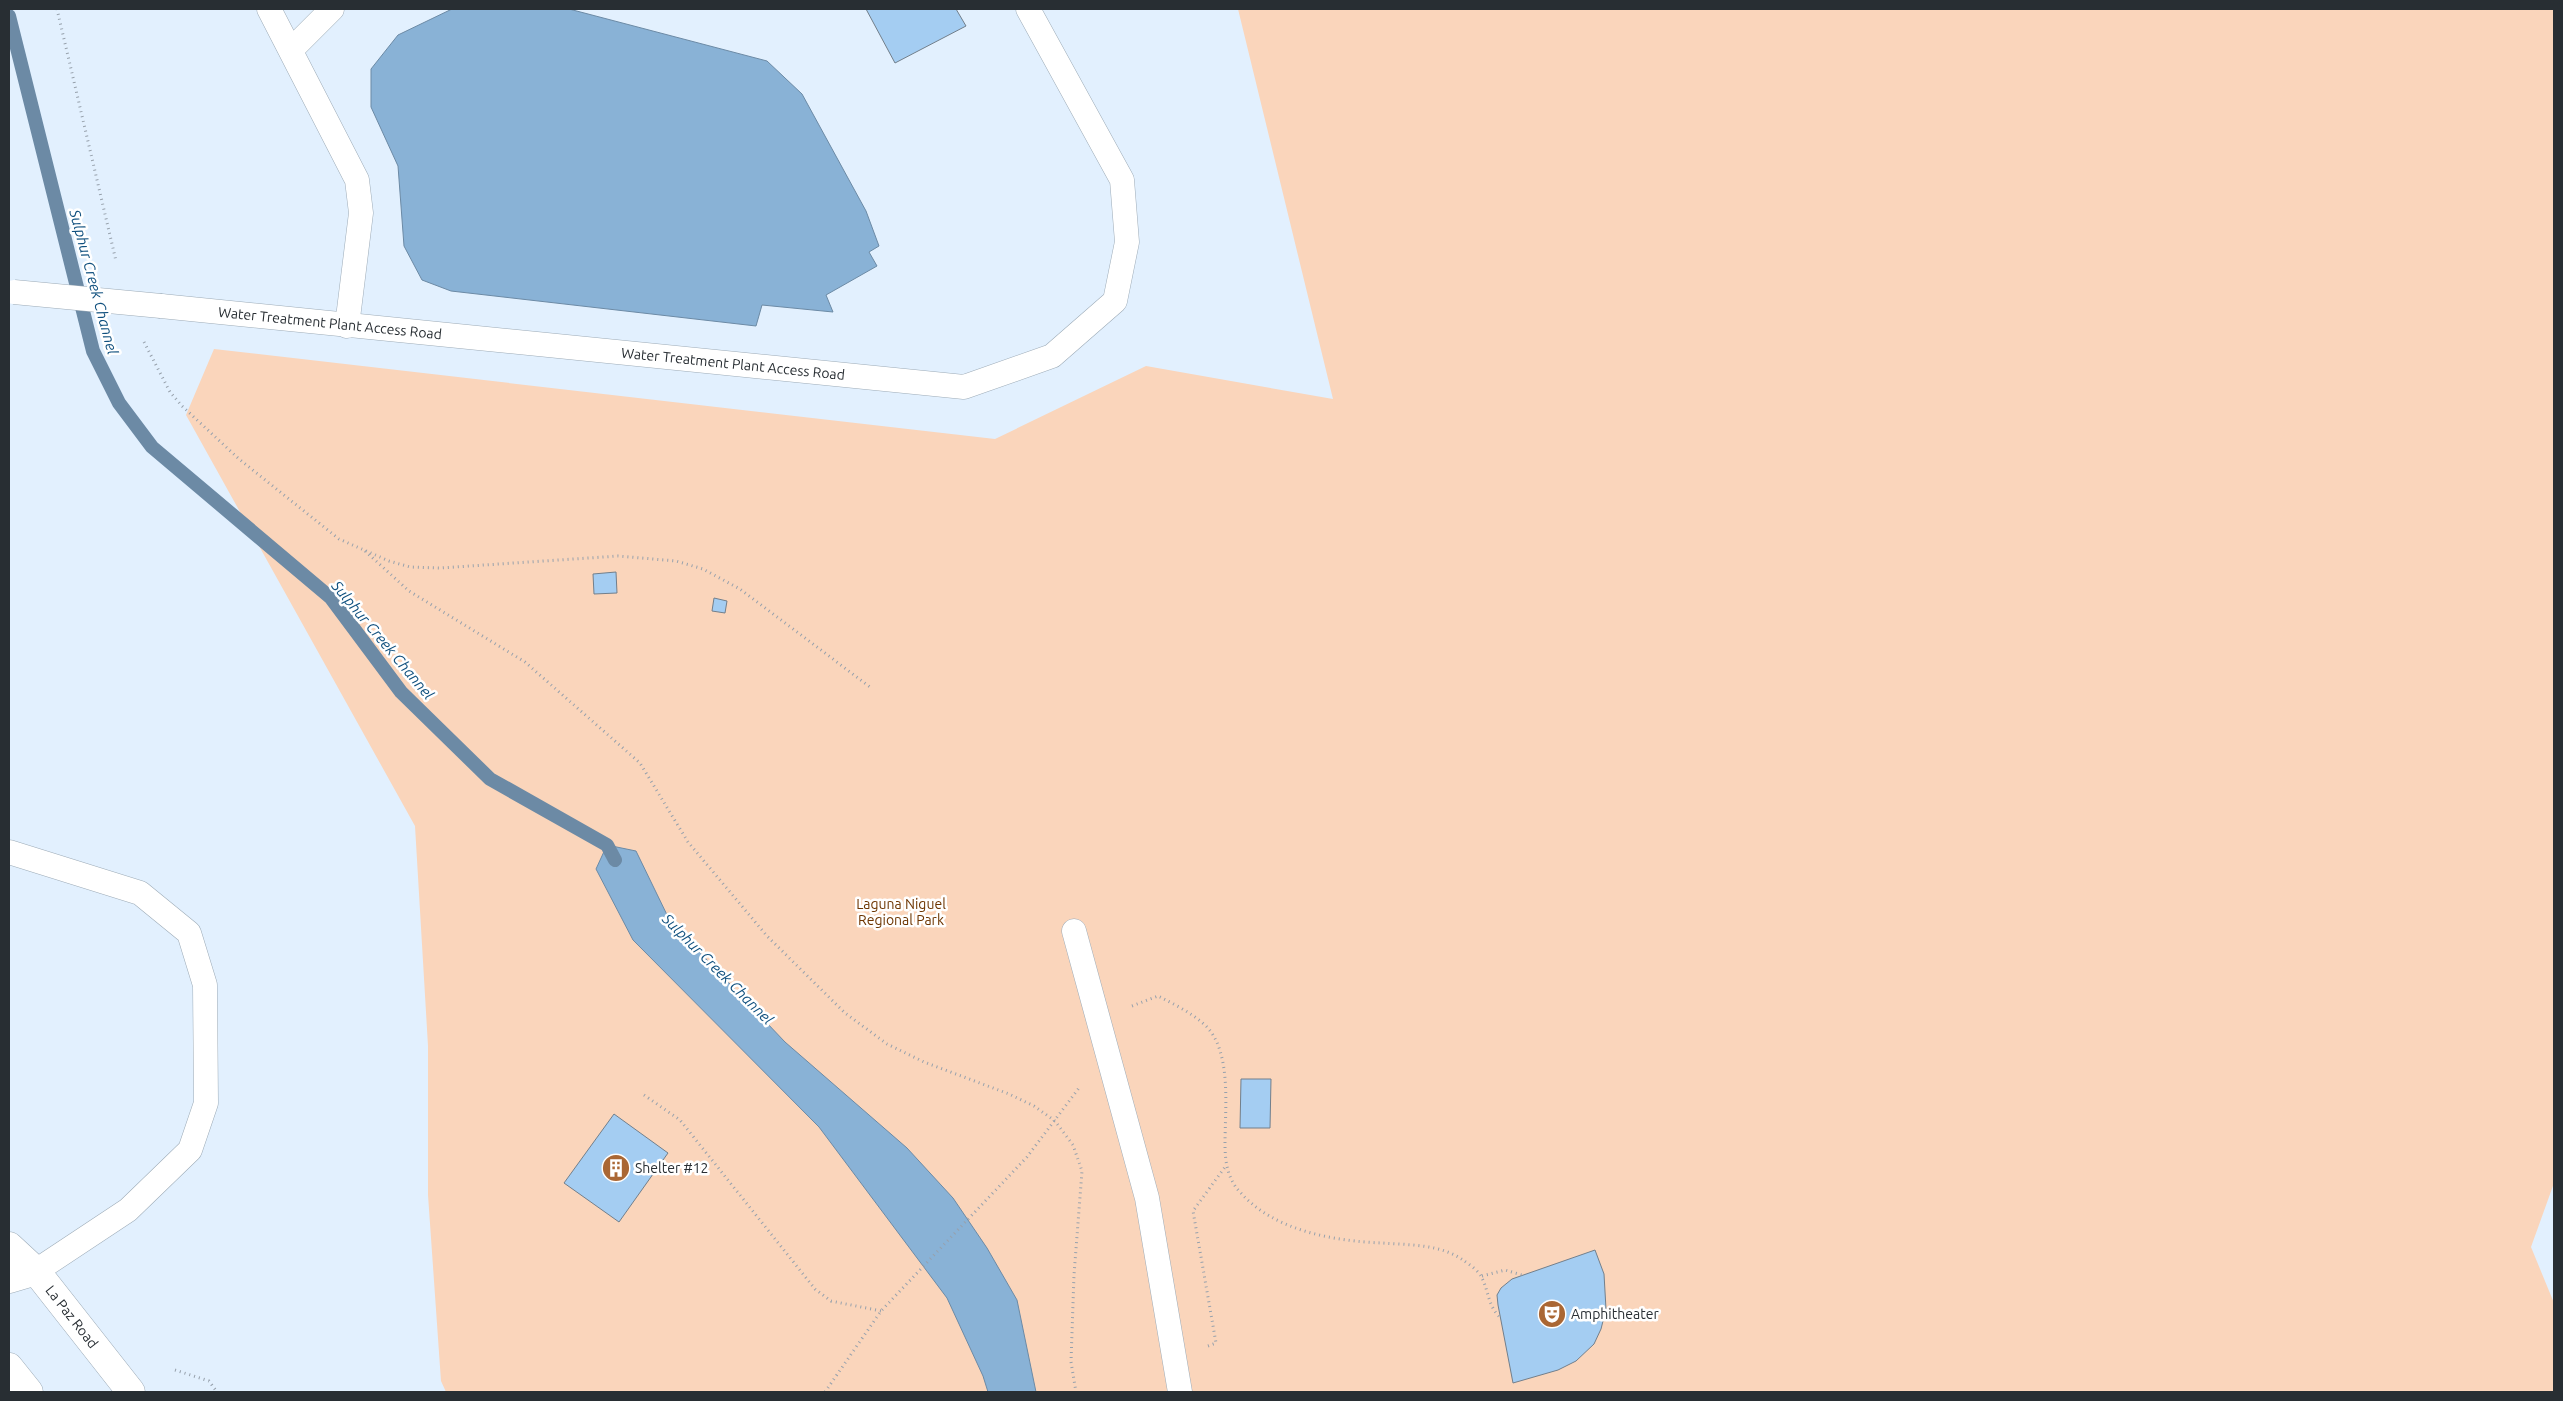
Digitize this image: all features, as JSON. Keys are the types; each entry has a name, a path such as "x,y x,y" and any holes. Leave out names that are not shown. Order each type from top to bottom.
{"main road":[{"name":"La Paz Road","path":"9,1246 36,1271 131,1392"},
{"path":"9,1279 36,1271"},
{"path":"9,1367 29,1392"}],"lane":[{"path":"269,9 357,180 361,213 347,326"},
{"path":"291,50 332,9"},
{"name":"Water Treatment Plant Access Road","path":"11,292 964,387 1052,356 1116,301 1127,242 1122,180 1028,9"},
{"path":"9,852 140,893 189,933 205,985 206,1103 190,1150 128,1210 36,1271"},
{"path":"1074,930 1147,1198 1180,1392"}],"path":[{"path":"57,9 116,261"},
{"path":"144,342 170,392 203,426 239,459 339,539 389,562 410,567 440,568 618,556 676,561 703,569 740,588 870,688"},
{"path":"365,551 409,591 525,662 640,763 688,842 767,936 845,1012 887,1044 924,1062 1017,1098 1055,1121 1073,1145 1082,1171 1074,1274 1070,1362 1076,1392"},
{"path":"1099,1018 1158,996 1190,1014 1214,1036 1225,1071 1225,1167 1238,1190 1255,1208 1316,1236 1361,1242 1416,1244 1462,1259 1482,1276 1491,1307 1501,1318"},
{"path":"825,1392 881,1311 1027,1157 1107,1049"},
{"path":"644,1095 680,1120 816,1289 831,1301 881,1311"},
{"path":"1174,1356 1216,1343 1194,1211 1225,1167"},
{"path":"1482,1276 1505,1270 1522,1275"},
{"path":"175,1370 209,1381 217,1392"}],"green space":[{"name":"Laguna Niguel Regional Park","path":"1238,9 2554,9 2554,1183 2531,1247 2554,1303 2554,1392 446,1392 441,1381 428,1195 428,1046 415,826 186,415 214,349 995,439 1146,366 1333,399"}],"water":[{"path":"452,9 569,9 767,61 802,94 866,211 879,246 869,252 877,266 826,295 833,312 762,305 756,326 451,291 422,280 404,246 398,166 371,107 371,69 398,35"},
{"path":"607,845 636,851 670,921 785,1042 907,1148 953,1198 987,1248 1017,1300 1036,1392 988,1392 983,1376 947,1298 819,1127 633,940 596,869"}],"building":[{"path":"866,9 956,9 966,26 895,63"},
{"path":"616,572 617,593 594,594 593,574"},
{"path":"714,598 727,601 725,613 712,611"},
{"path":"1241,1079 1271,1079 1270,1128 1240,1128"},
{"name":"Shelter #12","path":"614,1114 668,1153 619,1222 564,1183"},
{"name":"Amphitheater","path":"1595,1250 1604,1274 1606,1309 1601,1329 1594,1344 1576,1361 1558,1370 1513,1383 1498,1305 1497,1295 1501,1288 1512,1279"}],"waterway":[{"name":"Sulphur Creek Channel","path":"9,16 93,351 119,403 152,447 331,598 401,692 490,779 607,845 615,860"}],"place":[{"name":"Shelter #12","path":"616,1168"},
{"name":"Amphitheater","path":"1552,1314"}]}
